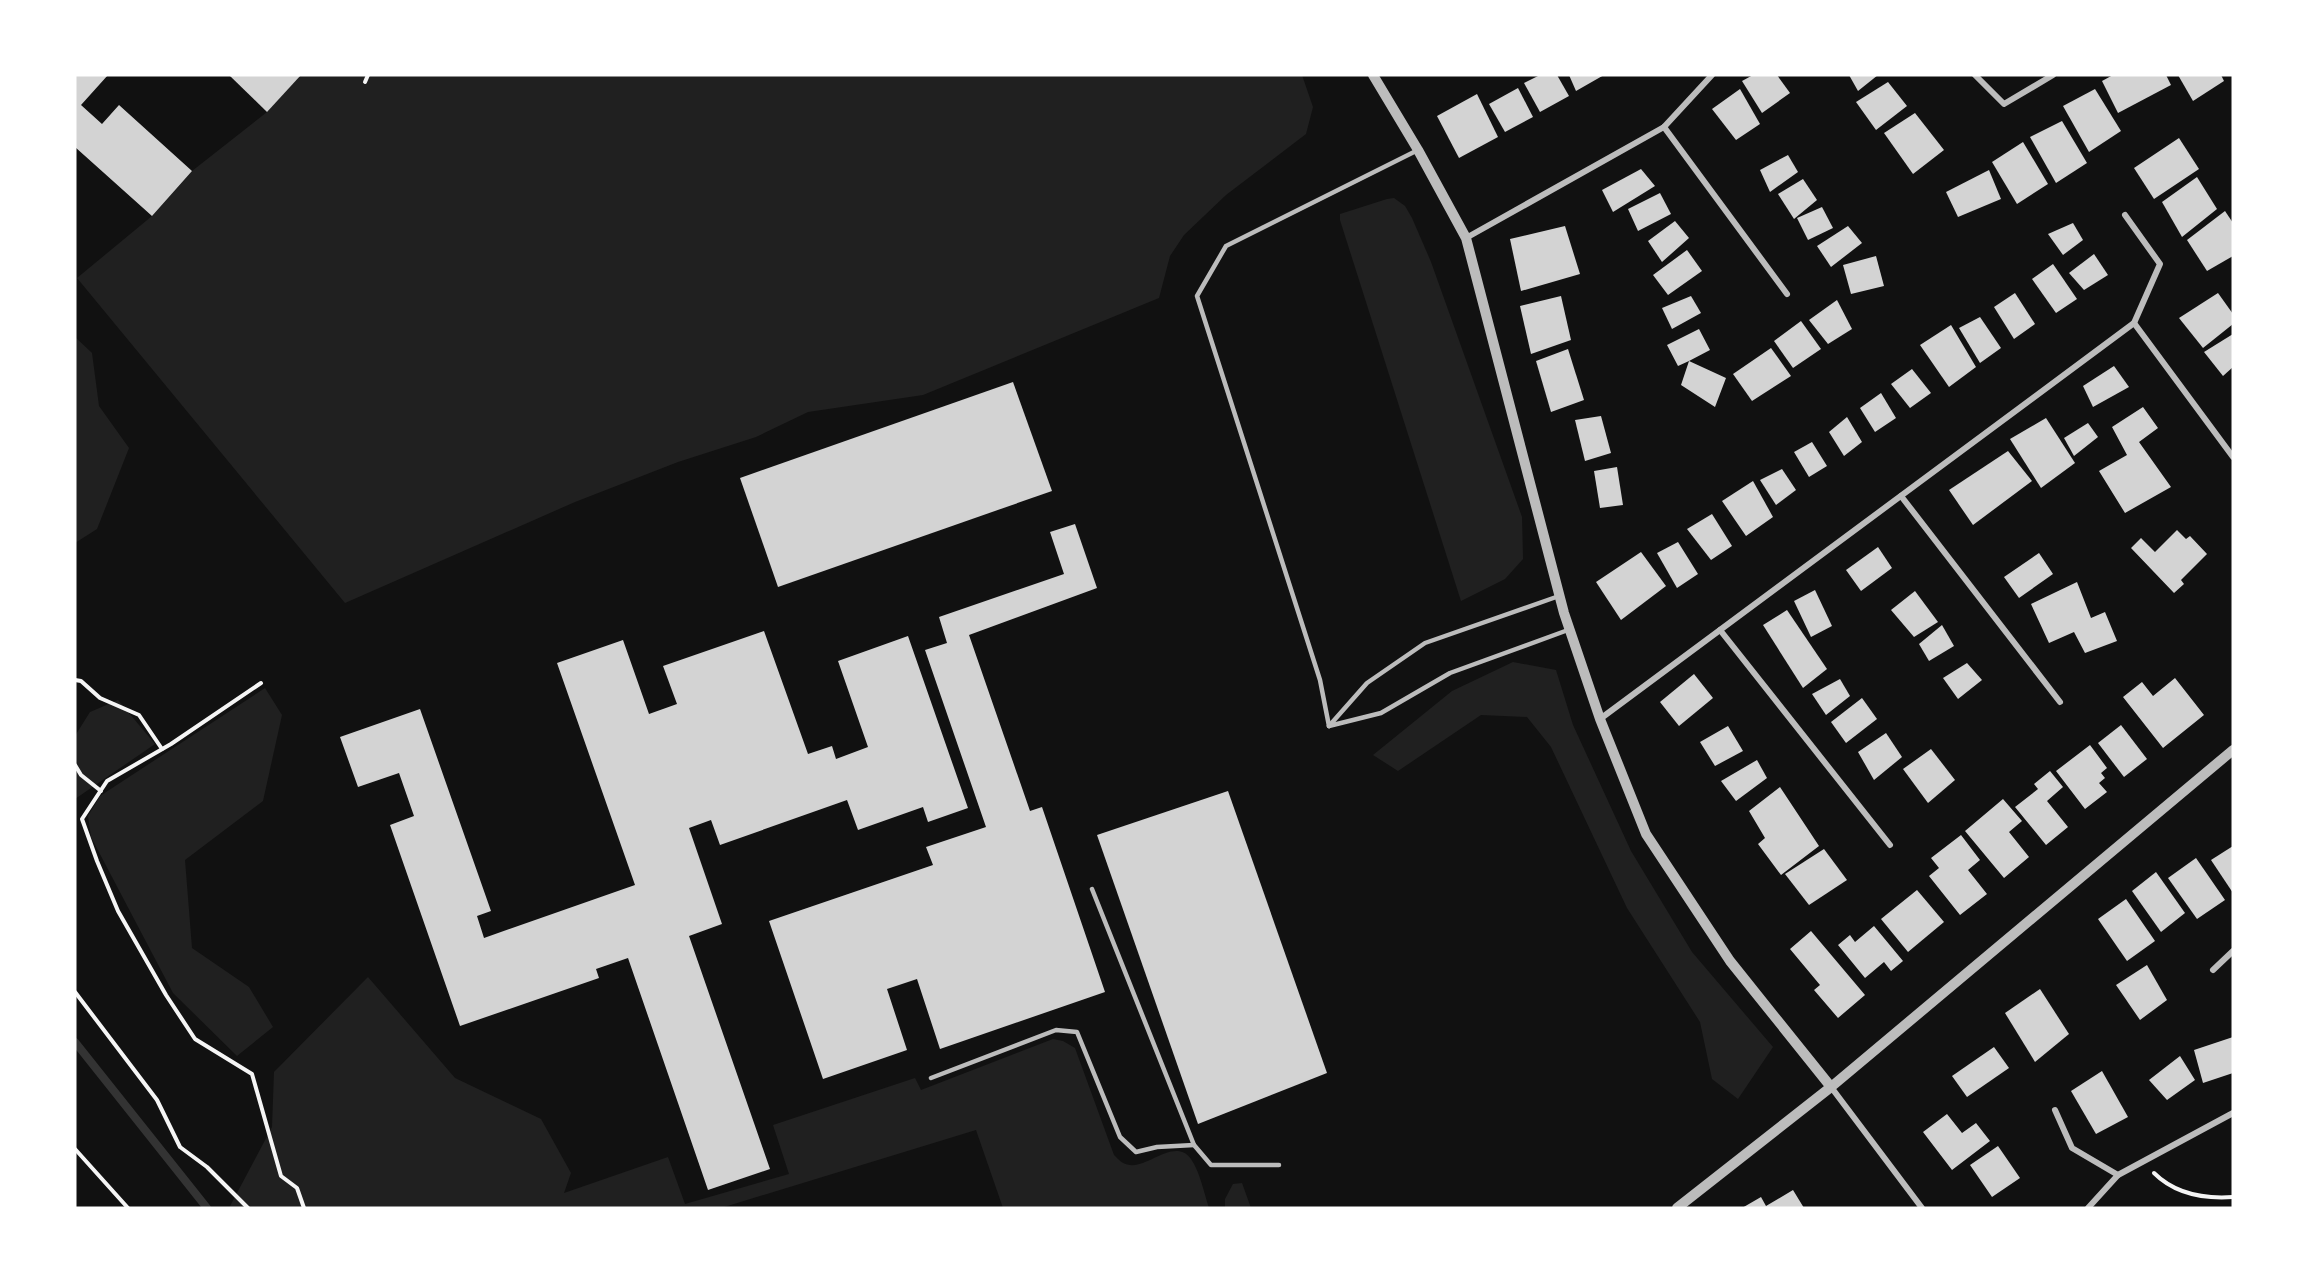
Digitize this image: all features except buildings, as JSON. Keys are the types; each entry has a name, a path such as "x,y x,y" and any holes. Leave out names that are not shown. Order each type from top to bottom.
{"street":[{"path":"1373,75 1419,150 1466,238 1559,596 1600,719 1646,834 1730,961 1832,1087 1922,1208"},
{"path":"1466,238 1664,127 1712,75"},
{"path":"1975,75 2004,104 2053,75"},
{"path":"1664,127 1787,294"},
{"path":"1600,719 2134,323 2160,264 2126,215"},
{"path":"2134,323 2233,457"},
{"path":"1901,496 2060,702"},
{"path":"1720,630 1890,845"},
{"path":"1677,1208 1832,1087 2233,750"},
{"path":"2213,970 2233,951"},
{"path":"2055,1110 2072,1148 2118,1175"},
{"path":"2088,1208 2118,1175 2233,1113"}],"lane":[{"path":"1329,726 1320,680 1197,296 1226,246 1419,150"},
{"path":"1329,726 1367,683 1425,642 1559,596"},
{"path":"1329,726 1381,713 1450,674 1570,630"},
{"path":"1092,889 1194,1145 1211,1165 1260,1163 1279,1165"},
{"path":"931,1078 1056,1030 1077,1032 1120,1137 1136,1152 1157,1147 1194,1145"}],"path":[{"path":"365,82 368,75"},
{"path":"75,680 81,681 100,698 139,716 162,749"},
{"path":"261,683 162,749 107,781 82,819 118,911 166,995 195,1039 252,1074 280,1176 297,1188 304,1208"},
{"path":"75,765 81,775 101,791"},
{"path":"75,992 157,1100 180,1147 207,1167 248,1208"},
{"path":"75,1149 128,1208"},
{"path":"2143,1161 2165,1184 2194,1196 2233,1197"}],"shaded area":[{"path":"301,75 1302,75 1313,107 1306,134 1226,195 1184,235 1170,256 1159,298 923,395 808,412 756,437 678,462 575,502 345,603 77,278 152,216 192,171 267,112"},
{"path":"1394,198 1405,206 1412,218 1431,262 1522,517 1523,559 1505,579 1461,601 1340,220 1340,214"},
{"path":"75,337 92,353 99,406 129,448 97,529 75,543"},
{"path":"1513,662 1556,670 1573,725 1631,851 1692,952 1773,1047 1738,1099 1712,1079 1700,1022 1627,908 1551,747 1527,717 1481,715 1398,771 1373,755 1452,691"},
{"path":"265,688 282,715 263,801 185,860 192,948 249,987 273,1027 237,1056 173,993 91,837 88,816 100,796"},
{"path":"118,700 155,744 75,799 75,736 90,712"},
{"path":"368,977 455,1078 541,1119 571,1173 564,1193 668,1157 685,1204 789,1174 773,1125 915,1078 921,1090 1053,1039 1063,1041 1075,1048 1114,1155 1123,1163 1137,1165 1169,1152 1185,1153 1197,1170 1209,1208 1003,1208 976,1130 721,1208 229,1208 272,1127 274,1072"},
{"path":"1242,1183 1251,1208 1225,1208 1225,1199 1233,1184"}],"waterway":[{"path":"75,1042 207,1208"}]}
